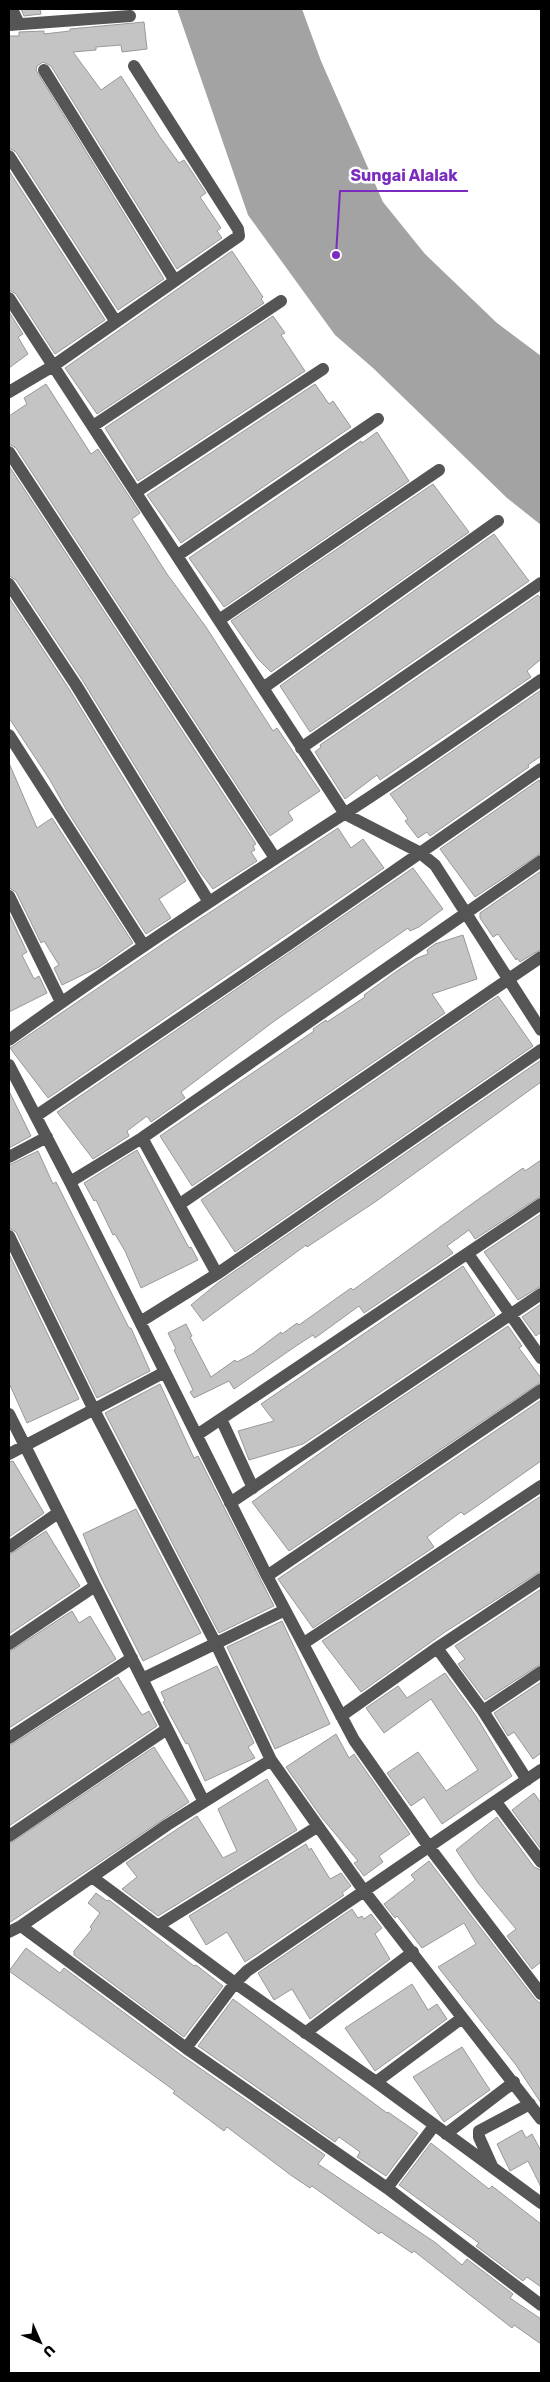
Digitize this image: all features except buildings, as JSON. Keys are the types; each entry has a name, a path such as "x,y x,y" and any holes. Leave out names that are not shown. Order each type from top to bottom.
{"street":[{"path":"12,9 14,24 130,16"},
{"path":"9,392 53,366 236,239 239,233 134,66"},
{"path":"44,70 175,281"},
{"path":"9,156 116,322"},
{"path":"9,298 345,814 419,852 435,865 467,912 541,1030"},
{"path":"93,426 281,301"},
{"path":"136,492 323,369"},
{"path":"178,556 378,419"},
{"path":"9,452 274,858"},
{"path":"220,620 439,470"},
{"path":"263,688 498,521"},
{"path":"301,748 541,583"},
{"path":"9,584 76,685 209,902"},
{"path":"9,1040 61,1002 274,858 345,814 541,680"},
{"path":"9,735 144,946"},
{"path":"36,1116 289,944 541,769"},
{"path":"70,1182 142,1138 541,861"},
{"path":"9,896 61,1002"},
{"path":"180,1204 541,957"},
{"path":"140,1322 217,1274 541,1050"},
{"path":"9,1065 70,1182 267,1576 354,1740 429,1847 541,1994"},
{"path":"9,1157 47,1137"},
{"path":"142,1138 217,1274"},
{"path":"196,1435 541,1204"},
{"path":"9,1236 94,1410 216,1644 271,1760 364,1891 541,2119"},
{"path":"468,1254 541,1358"},
{"path":"230,1503 541,1294"},
{"path":"9,1454 24,1444 94,1410 165,1372"},
{"path":"267,1576 541,1390"},
{"path":"9,1414 204,1802"},
{"path":"221,1419 253,1488"},
{"path":"304,1643 541,1486"},
{"path":"9,1548 58,1513"},
{"path":"341,1716 437,1648 541,1579"},
{"path":"9,1644 95,1586"},
{"path":"142,1679 285,1610"},
{"path":"437,1648 483,1711 527,1780"},
{"path":"9,1738 132,1658"},
{"path":"483,1711 541,1672"},
{"path":"9,1836 167,1729"},
{"path":"9,1932 21,1926 204,1802 271,1760"},
{"path":"186,2048 235,1984 247,1972 541,1770"},
{"path":"496,1802 541,1862"},
{"path":"159,1925 317,1827"},
{"path":"92,1877 159,1925 235,1984 376,2082 541,2203"},
{"path":"21,1926 186,2048 387,2188 541,2304"},
{"path":"305,2033 413,1952"},
{"path":"376,2082 462,2018"},
{"path":"446,2134 514,2082"},
{"path":"492,2168 479,2137 479,2131 530,2104"},
{"path":"387,2188 434,2126"}],"shaded area":[{"path":"177,9 302,9 321,61 383,202 425,254 497,323 541,356 541,525 507,498 373,368 335,335 248,215"}],"place":[{"name":"Sungai Alalak","path":"336,255"}]}
